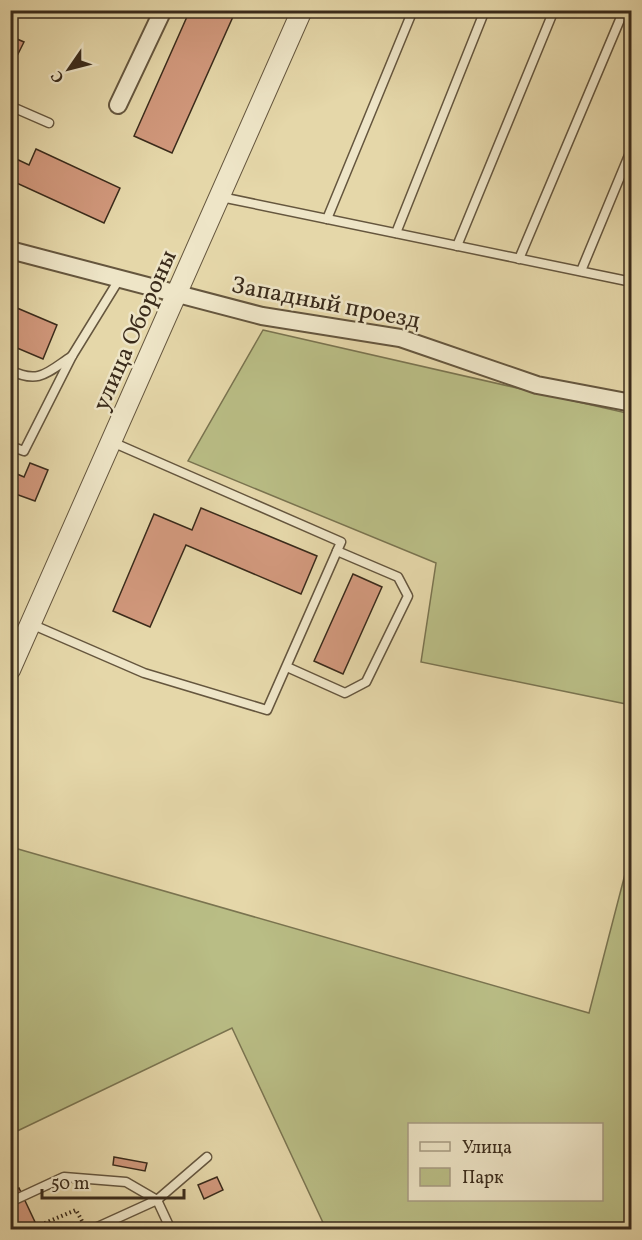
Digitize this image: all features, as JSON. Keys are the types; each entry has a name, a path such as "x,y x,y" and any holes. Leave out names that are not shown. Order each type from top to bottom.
{"street":[{"path":"118,105 164,10"},
{"name":"улица Обороны","path":"10,670 302,10"},
{"name":"Западный проезд","path":"10,250 262,316 400,338 537,385 632,403"}],"lane":[{"path":"327,219 413,10"},
{"path":"396,233 485,10"},
{"path":"457,246 554,10"},
{"path":"519,259 624,10"},
{"path":"10,106 49,123"},
{"path":"581,271 632,148"},
{"path":"220,197 632,282"},
{"path":"10,446 24,451 72,356 121,278"},
{"path":"10,370 26,378 40,377 72,356"},
{"path":"30,624 144,673 267,710 287,667 341,542 112,442"},
{"path":"287,667 345,693 366,682 408,596 398,577 337,551"},
{"path":"89,1230 158,1200 207,1157"},
{"path":"10,1202 64,1178 126,1182 158,1200 171,1230"}],"path":[{"path":"28,1230 76,1210 89,1230"}],"green space":[{"path":"263,330 631,414 631,705 421,662 436,563 188,461"},
{"path":"11,847 589,1013 631,851 631,1229 326,1229 232,1028 11,1134"}],"building":[{"path":"190,10 236,10 172,153 134,136"},
{"path":"10,36 24,42 10,70"},
{"path":"36,149 120,188 104,223 10,180 10,156 29,165"},
{"path":"10,305 57,325 43,359 10,345"},
{"path":"30,463 48,470 35,501 10,492 10,471 24,477"},
{"path":"201,508 317,556 301,594 186,545 150,627 113,611 154,514 192,530"},
{"path":"353,574 382,587 343,674 314,661"},
{"path":"114,1157 147,1163 145,1171 113,1165"},
{"path":"217,1177 223,1190 204,1199 198,1185"},
{"path":"19,1188 35,1222 19,1230 10,1230 10,1192"}]}
